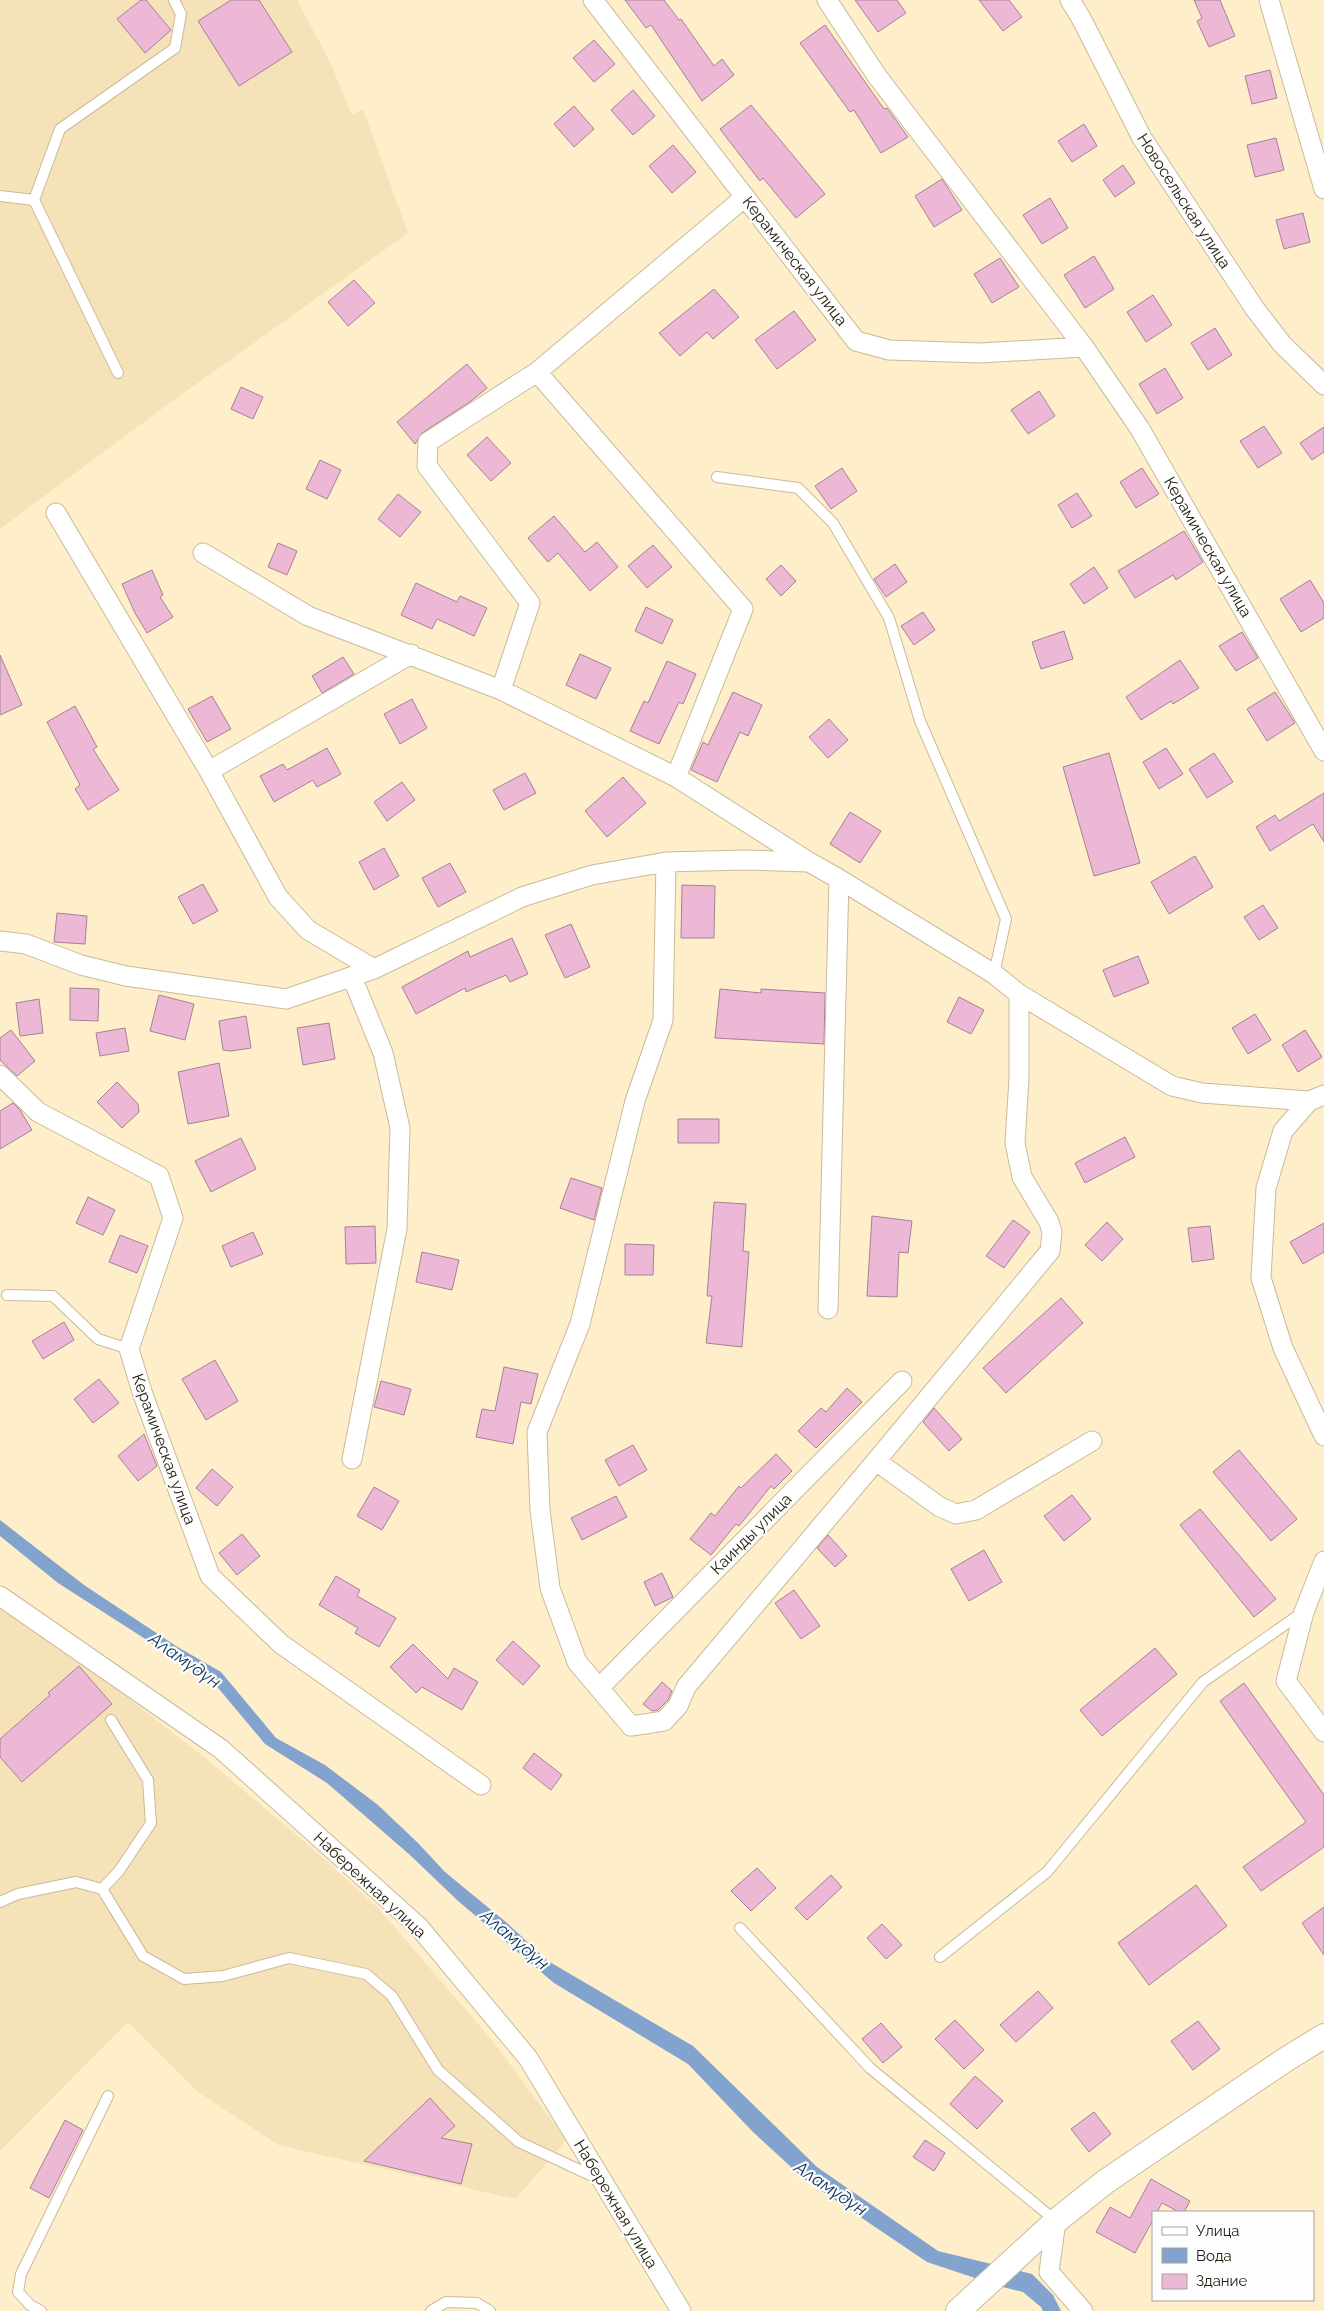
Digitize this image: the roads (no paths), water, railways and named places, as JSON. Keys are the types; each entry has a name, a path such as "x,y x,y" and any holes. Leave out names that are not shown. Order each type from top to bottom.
{"street":[{"name":"Керамическая улица","path":"593,0 856,341 889,350 972,352 1084,347"},
{"name":"Керамическая улица","path":"827,0 877,76 1084,347 1140,429 1324,751"},
{"name":"Новосельская улица","path":"1070,0 1142,138 1244,293 1282,344 1324,385"},
{"path":"1269,0 1324,188"},
{"path":"501,690 530,603 427,466 428,442 537,372 745,197"},
{"path":"537,372 743,609 676,777"},
{"path":"56,513 209,771 278,897 308,930 374,969"},
{"path":"203,553 308,616 501,690 676,777 809,862 840,879 994,974 1019,994 1172,1086 1202,1093 1319,1099"},
{"path":"209,771 411,654"},
{"path":"0,941 26,944 81,965 126,976 286,999 374,969 522,897 592,875 666,862 746,860 809,862"},
{"path":"666,862 663,1020 635,1100 580,1324 537,1432 540,1510 550,1588 577,1662 631,1726 644,1723 655,1724 664,1721 678,1706 686,1687 1050,1251 1051,1227 1022,1177 1015,1143 1019,994"},
{"path":"828,1309 840,879"},
{"path":"352,977 383,1053 400,1128 398,1229 352,1459"},
{"path":"0,1075 38,1112 159,1176 173,1218 129,1348"},
{"path":"1319,1099 1283,1131 1266,1188 1261,1278 1283,1348 1324,1436"},
{"name":"Керамическая улица","path":"129,1348 142,1392 210,1576 281,1644 481,1785"},
{"name":"Каинды улица","path":"599,1688 902,1381"},
{"path":"876,1461 940,1507 956,1514 976,1510 1092,1441"},
{"path":"1324,1561 1304,1612 1286,1682 1324,1732"},
{"name":"Набережная улица","path":"0,1596 221,1749 418,1927 528,2058 681,2311"},
{"path":"958,2311 1051,2225 1105,2182 1324,2036"},
{"path":"1051,2225 1049,2272 1083,2311"}],"lane":[{"path":"118,373 34,200 60,129 175,48 181,14 174,0"},
{"path":"0,196 34,200"},
{"path":"717,477 798,488 833,522 889,618 920,721 1006,920 994,974"},
{"path":"7,1295 53,1296 98,1339 129,1348"},
{"path":"940,1957 1047,1872 1204,1682 1304,1612"},
{"path":"102,1890 119,1871 151,1823 148,1780 111,1720"},
{"path":"0,1902 18,1894 76,1882 102,1890 143,1956 184,1979 223,1976 289,1958 366,1974 392,1996 438,2070 519,2142 602,2180"},
{"path":"740,1928 870,2068 1051,2225"},
{"path":"41,2311 30,2305 18,2292 20,2274 108,2096"},
{"path":"431,2311 446,2302 477,2303 490,2311"}],"water":[{"name":"Аламүдүн","path":"0,1520 84,1585 176,1646 221,1672 276,1738 325,1765 378,1805 445,1872 507,1923 548,1961 693,2046 817,2167 938,2251 1032,2274 1053,2295 1061,2311 1043,2311 1041,2307 1023,2292 927,2262 804,2179 753,2132 688,2064 554,1983 457,1900 410,1855 327,1783 265,1744 214,1683 58,1583 0,1536"}]}
